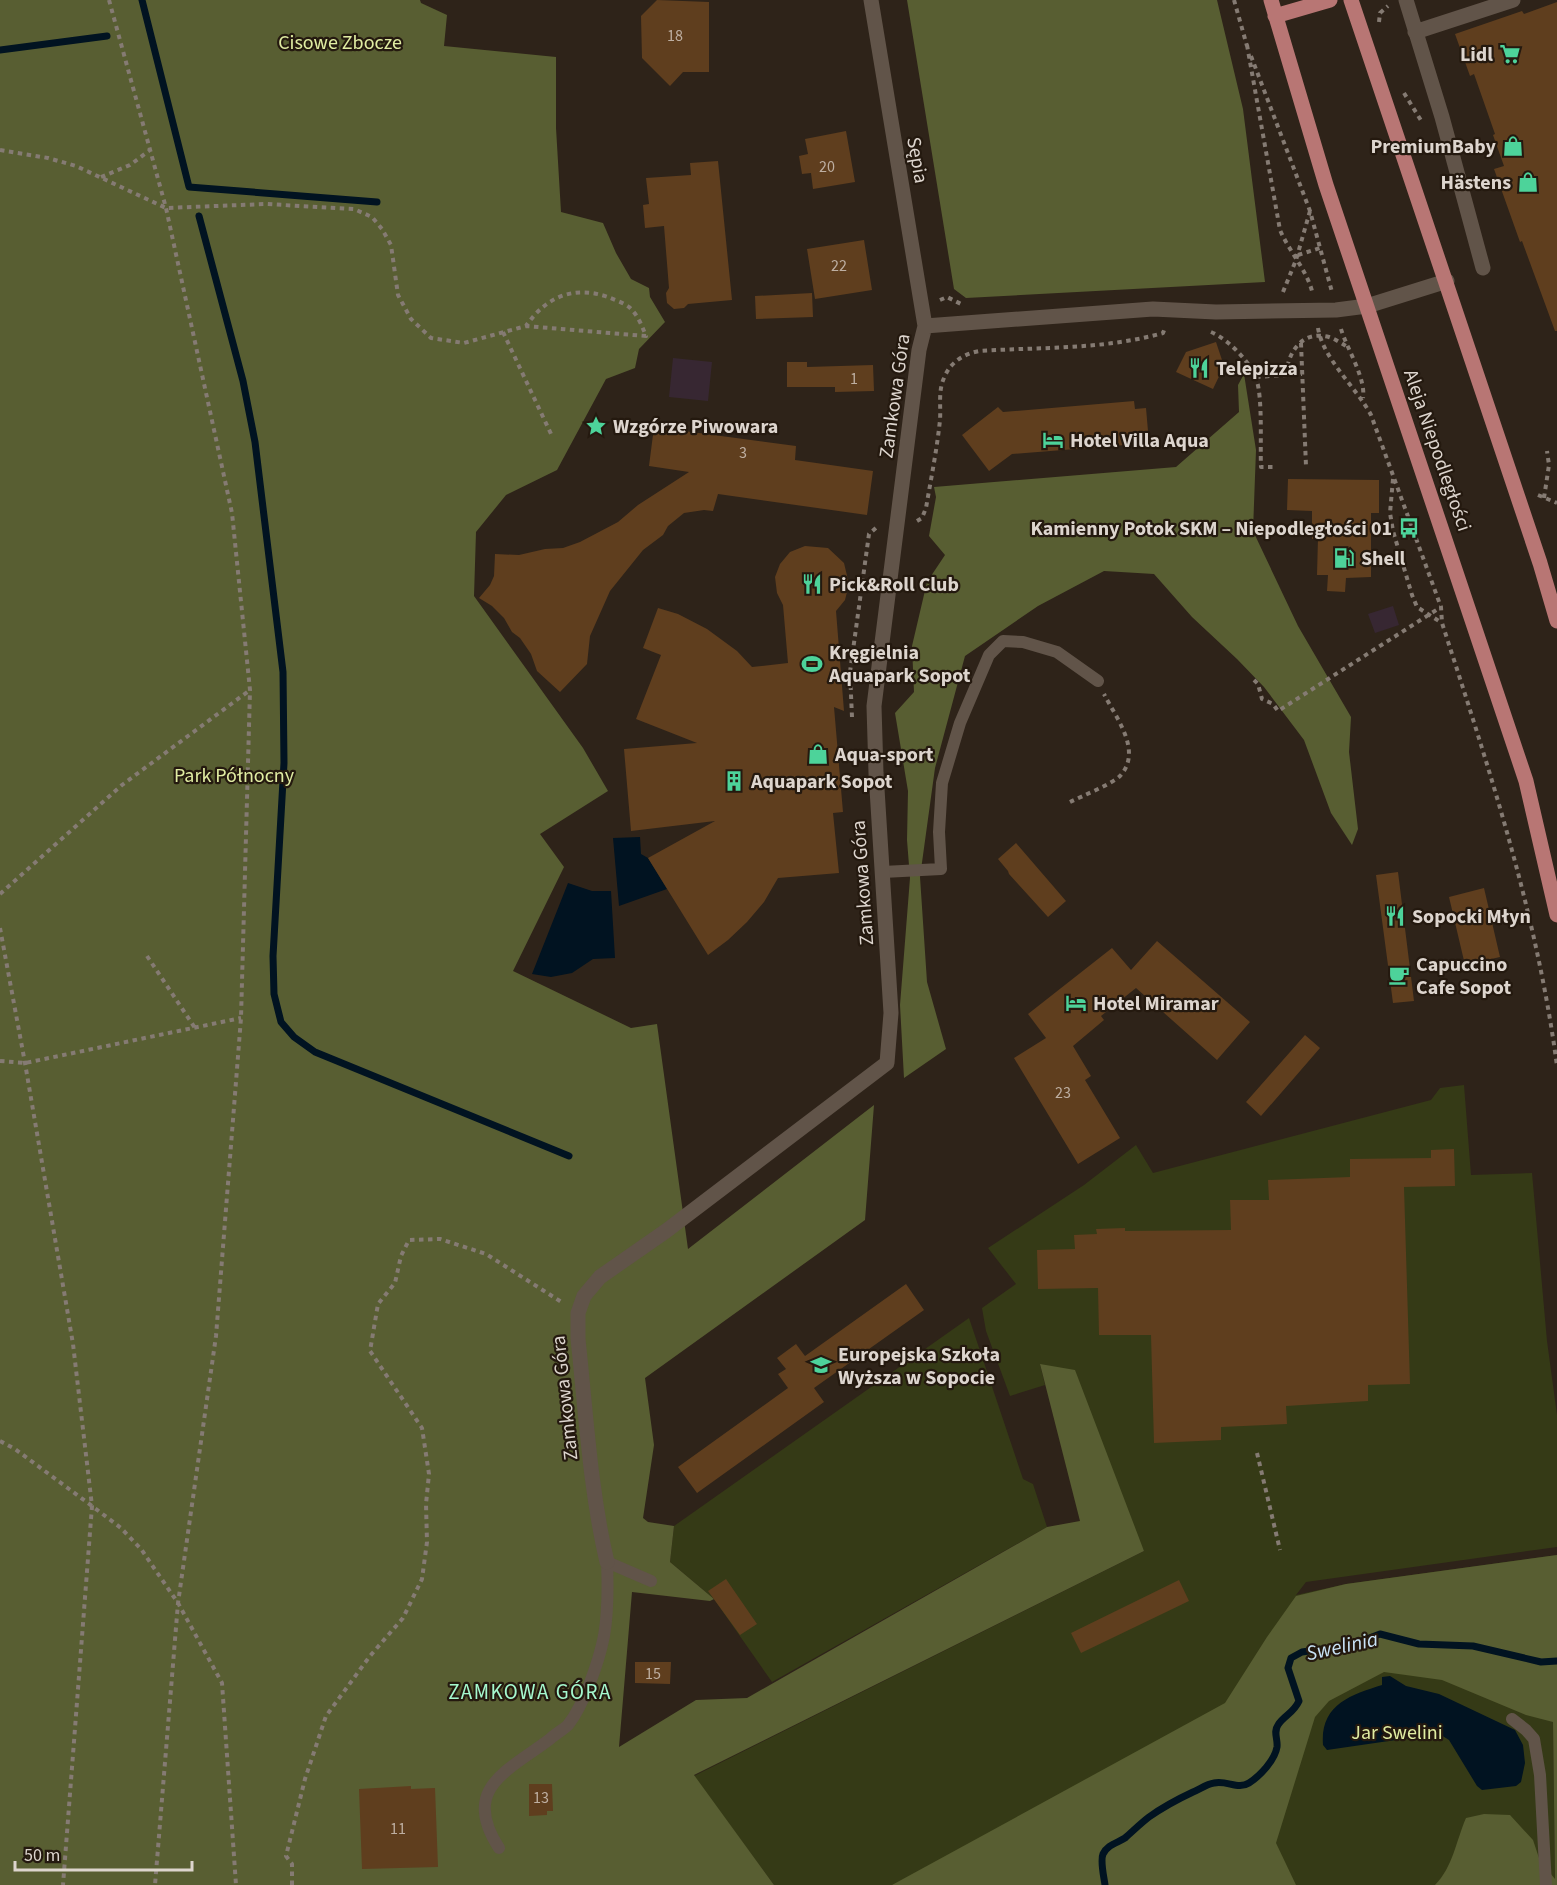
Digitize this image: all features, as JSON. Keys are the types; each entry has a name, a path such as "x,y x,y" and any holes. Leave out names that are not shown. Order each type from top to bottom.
{"main road":[{"name":"Aleja Niepodległości","path":"1271,0 1314,146 1526,781 1557,915"},
{"path":"1275,16 1330,0"},
{"path":"1351,0 1447,281 1557,621"}],"street":[{"name":"Sępia","path":"871,0 925,326"},
{"path":"1406,0 1442,117 1483,268"},
{"path":"1415,32 1513,0"},
{"name":"Zamkowa Góra","path":"607,1562 594,1487 578,1339 578,1313 584,1296 600,1277 666,1231 888,1063 891,1013 874,706 925,326 1153,309 1216,312 1336,310 1367,306 1447,281"}],"lane":[{"path":"883,872 941,869 939,832 942,783 960,723 972,694 989,655 1003,641 1023,642 1057,652 1098,681"},
{"path":"499,1848 489,1833 484,1816 489,1788 510,1766 567,1725 585,1696 604,1635 607,1562 651,1581"},
{"path":"1512,1719 1533,1739 1540,1775 1546,1885"}],"path":[{"path":"109,0 166,208 231,513 250,690 241,1018 216,1336 178,1603 155,1885"},
{"path":"1234,0 1247,45 1310,211 1346,346 1364,390 1362,399"},
{"path":"1247,45 1280,230 1311,288 1320,336 1371,415 1441,607 1442,623 1512,845 1539,965 1557,1066"},
{"path":"1404,93 1423,123 1422,126"},
{"path":"0,150 48,158 76,166 166,208 266,204 354,210 372,217 391,245 398,295 411,319 431,338 464,343 526,326 646,336 629,306 596,293 579,292 563,295 548,302 526,326"},
{"path":"101,177 130,165 150,150"},
{"path":"1298,255 1320,248"},
{"path":"914,512 913,523 922,518 926,508 940,420 940,392 943,378 951,366 965,354 979,351 1078,347 1127,341 1162,333 1170,321"},
{"path":"1208,331 1238,352 1256,377 1259,391 1261,467 1274,466"},
{"path":"503,332 552,436"},
{"path":"1286,375 1287,361 1293,349 1306,339 1320,336 1346,346"},
{"path":"1300,343 1306,466"},
{"path":"1256,377 1302,374"},
{"path":"1544,498 1549,465 1547,451"},
{"path":"1393,478 1390,513 1412,595 1417,607 1442,623"},
{"path":"1538,495 1557,503"},
{"path":"852,717 850,672 869,534 884,520"},
{"path":"1254,680 1262,699 1272,704 1278,711 1441,607"},
{"path":"1070,802 1119,777 1127,765 1130,750 1127,739 1098,681"},
{"path":"0,894 122,785 250,690"},
{"path":"0,928 73,1344 92,1506 63,1885"},
{"path":"147,956 195,1028"},
{"path":"0,1061 25,1063 241,1018"},
{"path":"292,1885 292,1864 286,1856 305,1779 326,1716 370,1656 403,1618 422,1579 427,1542 426,1504 429,1474 422,1428 370,1351 378,1304 395,1283 401,1256 409,1240 440,1239 486,1254 578,1313"},
{"path":"0,1442 15,1449 121,1528 141,1549 178,1603 222,1683 236,1885"},
{"path":"1257,1453 1280,1550"}],"shaded area":[{"path":"673,358 712,362 708,401 669,397"},
{"path":"1393,606 1399,625 1375,633 1368,614"}],"green space":[{"name":"Park Północny","path":"0,0 420,0 421,3 447,15 444,46 556,57 556,128 561,212 603,223 631,279 649,288 650,297 665,322 639,349 635,368 606,379 557,470 506,495 476,532 474,596 583,748 608,791 540,834 564,867 513,971 631,1028 657,1024 688,1249 874,1105 865,1220 645,1378 654,1445 643,1518 648,1522 674,1526 670,1562 714,1599 710,1601 632,1592 619,1747 696,1700 747,1698 1047,1527 1080,1521 1040,1364 1075,1370 1144,1551 694,1775 774,1885 0,1885"},
{"path":"907,0 1217,0 1243,109 1265,282 966,298 954,289"},
{"path":"1244,374 1256,450 1253,531 1298,626 1351,717 1349,752 1358,829 1352,845 1331,813 1304,740 1264,687 1192,617 1154,574 1104,571 1038,606 965,656 935,768 920,877 927,982 946,1049 904,1078 900,1005 910,878 907,840 908,791 895,713 914,692 912,646 927,582 945,555 929,536 936,497 934,487 1176,467 1239,412 1238,385"},
{"path":"1464,1085 1471,1175 1532,1173 1547,1341 1557,1415 1557,1547 1306,1582 1296,1595 1346,1584 1557,1555 1552,1644 1555,1885 774,1885 694,1776 1144,1551 1040,1364 1045,1385 1010,1396 986,1331 982,1308 1016,1284 988,1248 1084,1185 1136,1145 1153,1173 1431,1100 1440,1088"},
{"path":"969,1318 1023,1479 1033,1484 1047,1527 772,1682 714,1599 670,1562 674,1526"},
{"name":"Jar Swelini","path":"1557,1555 1557,1885 1435,1885 1450,1862 1466,1818 1484,1814 1510,1815 1533,1840 1540,1861 1555,1879 1553,1722 1526,1715 1442,1680 1384,1672 1329,1701 1315,1717 1276,1843 1296,1885 892,1885 1225,1703 1296,1596 1346,1584"}],"water":[{"path":"640,837 641,854 648,858 667,889 619,906 613,838"},
{"path":"568,883 592,891 611,891 615,958 593,959 572,973 551,977 532,974"},
{"path":"1390,1676 1406,1686 1439,1694 1515,1730 1523,1745 1525,1763 1521,1782 1516,1786 1482,1790 1477,1786 1449,1740 1441,1735 1327,1750 1323,1745 1323,1731 1332,1711 1348,1698 1382,1685 1382,1677"}],"building":[{"path":"657,0 709,2 709,72 683,72 670,86 642,58 641,16"},
{"path":"1557,2 1557,331 1555,331 1494,169 1504,166 1493,135 1495,134 1474,74 1470,76 1455,34 1522,11 1524,14"},
{"path":"846,131 855,182 813,189 811,173 802,174 799,156 808,154 805,139"},
{"path":"718,161 732,300 688,304 684,308 674,309 667,303 666,293 669,288 664,226 645,228 643,205 649,204 646,178 691,175 690,163"},
{"path":"864,240 872,290 815,299 807,249"},
{"path":"812,293 813,317 756,319 755,296"},
{"name":"Telepizza","path":"1216,342 1224,366 1213,389 1176,372 1186,352"},
{"path":"787,362 807,362 807,367 873,365 874,391 835,392 835,387 787,387"},
{"name":"Hotel Villa Aqua","path":"1134,401 1135,409 1146,408 1148,431 1137,433 1138,444 1012,454 989,471 962,435 998,407 1003,412"},
{"path":"654,427 796,446 795,460 873,471 867,515 718,494 713,511 684,513 668,526 663,535 643,550 610,591 590,636 587,664 560,692 537,671 531,654 520,638 512,632 504,618 492,606 479,598 494,576 495,554 519,555 545,549 563,548 580,542 618,522 638,505 689,472 649,466"},
{"path":"1288,479 1379,480 1379,513 1371,513 1371,577 1346,578 1345,592 1327,591 1328,575 1317,575 1318,538 1312,539 1312,511 1287,510"},
{"name":"Aquapark Sopot","path":"805,546 828,548 844,563 849,584 845,600 836,611 844,711 834,707 843,812 833,813 839,873 778,878 764,902 747,922 708,955 648,858 715,821 631,831 624,749 697,743 636,719 661,655 643,648 658,608 678,614 707,629 737,651 752,667 788,663 783,605 777,593 775,577 780,564 790,552"},
{"path":"1016,843 1066,901 1048,917 998,859"},
{"path":"1398,872 1414,1001 1393,1003 1376,875"},
{"path":"1484,888 1500,957 1465,965 1449,897"},
{"path":"1157,941 1250,1022 1217,1060 1136,988 1101,1016 1104,1020 1073,1046 1091,1076 1085,1080 1120,1138 1078,1164 1014,1058 1046,1038 1028,1014 1112,948 1131,970"},
{"path":"1305,1035 1320,1048 1261,1116 1246,1102"},
{"path":"1454,1149 1455,1186 1404,1187 1410,1384 1368,1385 1368,1401 1286,1406 1287,1424 1221,1427 1221,1440 1154,1443 1151,1335 1099,1335 1098,1288 1038,1289 1037,1250 1075,1249 1074,1235 1097,1234 1096,1229 1125,1228 1125,1231 1231,1230 1230,1200 1269,1200 1268,1180 1350,1177 1350,1159 1431,1158 1431,1150"},
{"path":"906,1284 924,1310 814,1388 824,1402 697,1493 678,1467 788,1388 778,1374 786,1369 777,1358 796,1344 805,1356"},
{"path":"726,1579 757,1624 740,1635 708,1591"},
{"path":"1179,1580 1189,1601 1081,1653 1071,1633"},
{"path":"635,1662 671,1662 670,1684 635,1683"},
{"path":"529,1784 552,1784 553,1811 547,1811 547,1815 529,1816"},
{"path":"411,1786 411,1789 435,1788 438,1867 362,1869 359,1789"}],"waterway":[{"path":"142,0 189,187 377,202"},
{"path":"0,50 107,36"},
{"path":"199,216 243,381 255,442 283,672 284,763 273,956 274,994 281,1022 294,1037 315,1052 569,1156"},
{"name":"Swelinia","path":"1105,1885 1102,1869 1103,1854 1110,1846 1125,1838 1149,1817 1209,1784 1219,1782 1245,1785 1266,1767 1276,1752 1277,1728 1299,1701 1288,1668 1291,1658 1302,1652 1351,1645 1380,1634 1419,1644 1473,1646 1541,1662 1557,1661"}],"place":[{"name":"Lidl","path":"1510,54"},
{"name":"PremiumBaby","path":"1513,146"},
{"name":"Hästens","path":"1528,182"},
{"name":"Telepizza","path":"1199,368"},
{"name":"Wzgórze Piwowara","path":"596,426"},
{"name":"Hotel Villa Aqua","path":"1053,440"},
{"name":"Kamienny Potok SKM – Niepodległości 01","path":"1409,528"},
{"name":"Shell","path":"1344,558"},
{"name":"Pick&Roll Club","path":"812,584"},
{"name":"Kręgielnia Aquapark Sopot","path":"812,664"},
{"name":"Aqua-sport","path":"818,754"},
{"name":"Aquapark Sopot","path":"734,781"},
{"name":"Sopocki Młyn","path":"1395,916"},
{"name":"Capuccino Cafe Sopot","path":"1399,975"},
{"name":"Hotel Miramar","path":"1076,1003"},
{"name":"Europejska Szkoła Wyższa w Sopocie","path":"821,1365"}],"district":[{"name":"ZAMKOWA GÓRA","path":"530,1692"}],"park label":[{"name":"Cisowe Zbocze","path":"340,42"}]}
